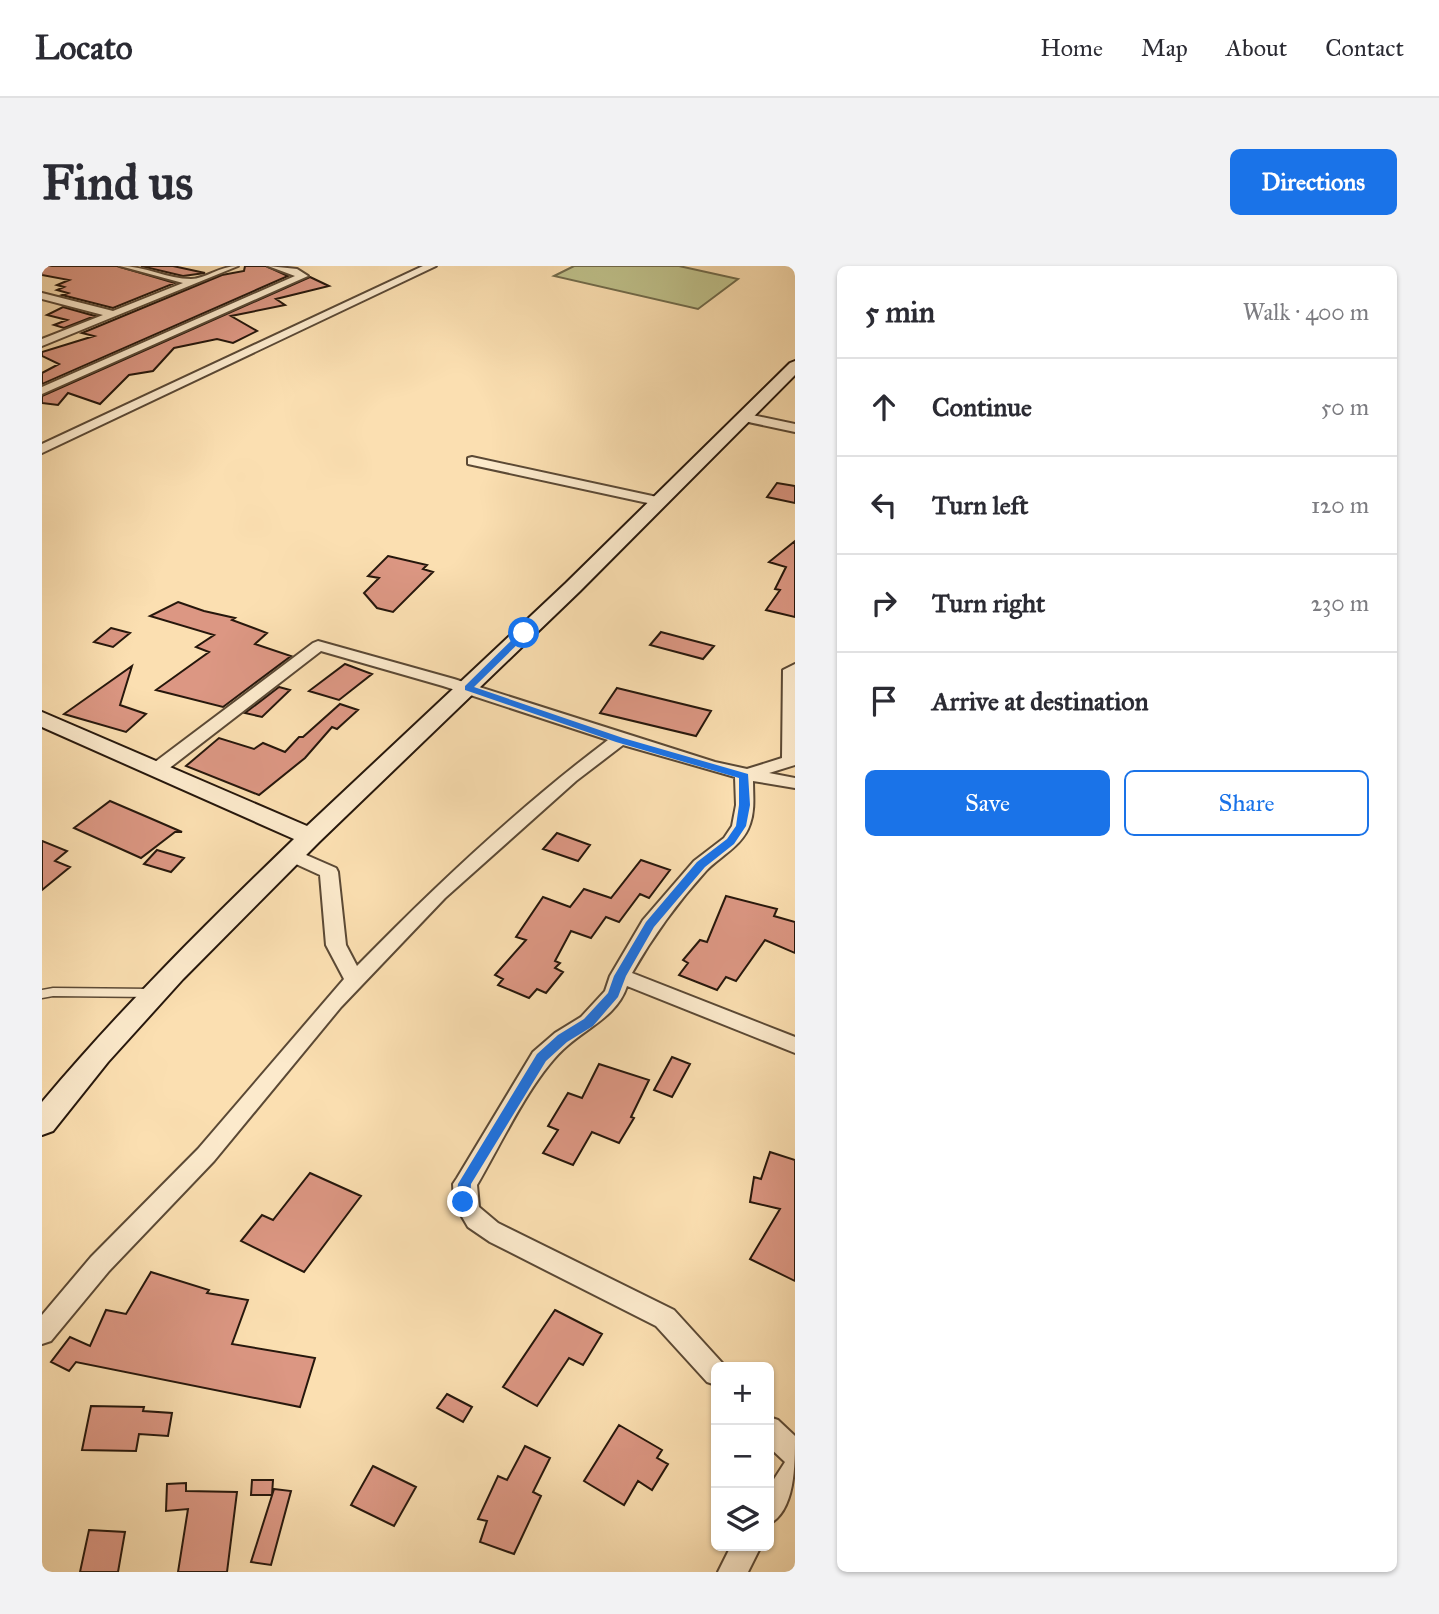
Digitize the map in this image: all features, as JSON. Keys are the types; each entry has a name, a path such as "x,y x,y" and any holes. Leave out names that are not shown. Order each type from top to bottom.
{"street":[{"path":"125,266 192,282"},
{"path":"42,343 233,266"},
{"path":"42,391 303,276 295,271 273,266"},
{"path":"42,449 431,266"},
{"path":"42,296 113,314"},
{"path":"42,1123 154,993 291,855 468,688 795,366"},
{"path":"743,417 795,428"},
{"path":"472,461 657,501"},
{"path":"157,769 318,646 468,688 619,740 744,776 795,783"},
{"path":"744,776 790,761 790,670 795,669"},
{"path":"42,719 310,837"},
{"path":"42,1333 100,1264 206,1155 355,980 448,885 570,777 619,740"},
{"path":"711,1369 665,1318 498,1235 474,1220 463,1202 465,1184 541,1057 562,1038 588,1023 614,994 620,976 650,925 701,865 730,842 741,826 745,805 744,776"},
{"path":"291,855 329,872 336,945 355,980"},
{"path":"620,976 795,1045"},
{"path":"774,1434 795,1454"},
{"path":"774,1504 795,1472"},
{"path":"732,1572 744,1551"}],"lane":[{"path":"42,994 154,993"}],"green space":[{"path":"574,266 679,266 738,279 698,309 554,276"}],"building":[{"path":"42,266 117,266 175,283 113,308 62,295 68,293 57,290 64,287 57,285 69,280 42,275"},
{"path":"141,266 173,266 205,273 183,276"},
{"path":"245,266 266,266 288,276 42,384 42,373 59,364 42,356 42,352 94,336 82,333 222,275 244,271"},
{"path":"310,277 329,286 276,299 285,305 231,316 257,331 233,343 217,339 174,348 153,371 129,375 100,404 68,393 58,405 42,403 42,396"},
{"path":"63,307 95,316 64,328 54,325 67,320 47,315"},
{"path":"777,483 795,486 795,503 767,497"},
{"path":"795,541 795,617 766,610 780,590 775,589 786,567 769,562"},
{"path":"388,556 427,565 423,569 433,572 393,612 377,608 364,593 379,578 368,576"},
{"path":"178,602 235,618 232,620 267,633 255,644 291,656 223,707 156,690 209,652 196,647 214,635 150,616"},
{"path":"111,628 130,633 113,647 94,642"},
{"path":"661,632 714,646 703,659 650,645"},
{"path":"345,664 372,674 339,700 309,691"},
{"path":"132,666 120,705 146,714 126,732 64,714"},
{"path":"279,687 290,690 262,717 245,713"},
{"path":"617,688 711,711 696,736 600,713"},
{"path":"340,704 358,710 337,729 332,727 305,758 259,795 186,766 219,738 254,749 263,743 285,752"},
{"path":"110,801 182,832 175,832 141,858 74,828"},
{"path":"557,833 590,845 578,861 543,849"},
{"path":"42,841 67,851 55,861 70,867 42,890"},
{"path":"157,850 184,858 171,872 144,864"},
{"path":"641,860 670,870 649,898 640,894 619,922 606,917 591,938 571,931 555,961 560,963 555,968 563,972 546,993 537,989 529,998 498,985 503,979 495,975 526,940 516,937 543,897 570,907 584,889 611,898"},
{"path":"726,896 777,909 774,916 795,922 795,953 765,940 736,981 726,977 717,990 679,975 688,963 683,960 700,940 707,942"},
{"path":"672,1057 690,1064 672,1097 654,1090"},
{"path":"599,1064 649,1080 631,1117 634,1118 619,1143 592,1132 573,1165 543,1153 558,1130 548,1126 568,1093 582,1098"},
{"path":"770,1152 795,1160 795,1281 750,1259 780,1209 750,1202 754,1177 761,1179"},
{"path":"310,1173 361,1196 304,1272 241,1241 262,1215 273,1220"},
{"path":"151,1272 209,1290 207,1293 248,1300 232,1344 315,1358 300,1407 76,1362 69,1371 51,1362 70,1337 90,1346 106,1310 126,1314"},
{"path":"555,1310 602,1334 583,1365 569,1358 537,1406 503,1387"},
{"path":"447,1394 472,1407 463,1422 437,1408"},
{"path":"91,1406 144,1407 143,1411 172,1413 168,1436 139,1434 136,1451 82,1450"},
{"path":"619,1425 662,1450 657,1458 668,1464 652,1490 638,1481 624,1505 584,1481"},
{"path":"525,1446 550,1458 533,1492 541,1496 514,1554 480,1542 487,1521 478,1519 498,1476 507,1480"},
{"path":"373,1466 416,1487 394,1526 351,1505"},
{"path":"252,1480 273,1480 272,1495 251,1495"},
{"path":"186,1483 186,1491 237,1492 227,1572 178,1572 188,1509 166,1511 167,1484"},
{"path":"274,1489 291,1491 271,1565 251,1562"},
{"path":"89,1530 125,1532 118,1572 80,1572"}],"route":[{"path":"463,1202 465,1184 541,1057 562,1038 588,1023 614,994 620,976 650,925 701,865 730,842 741,826 745,805 744,776 619,740 468,688 524,633"}]}
